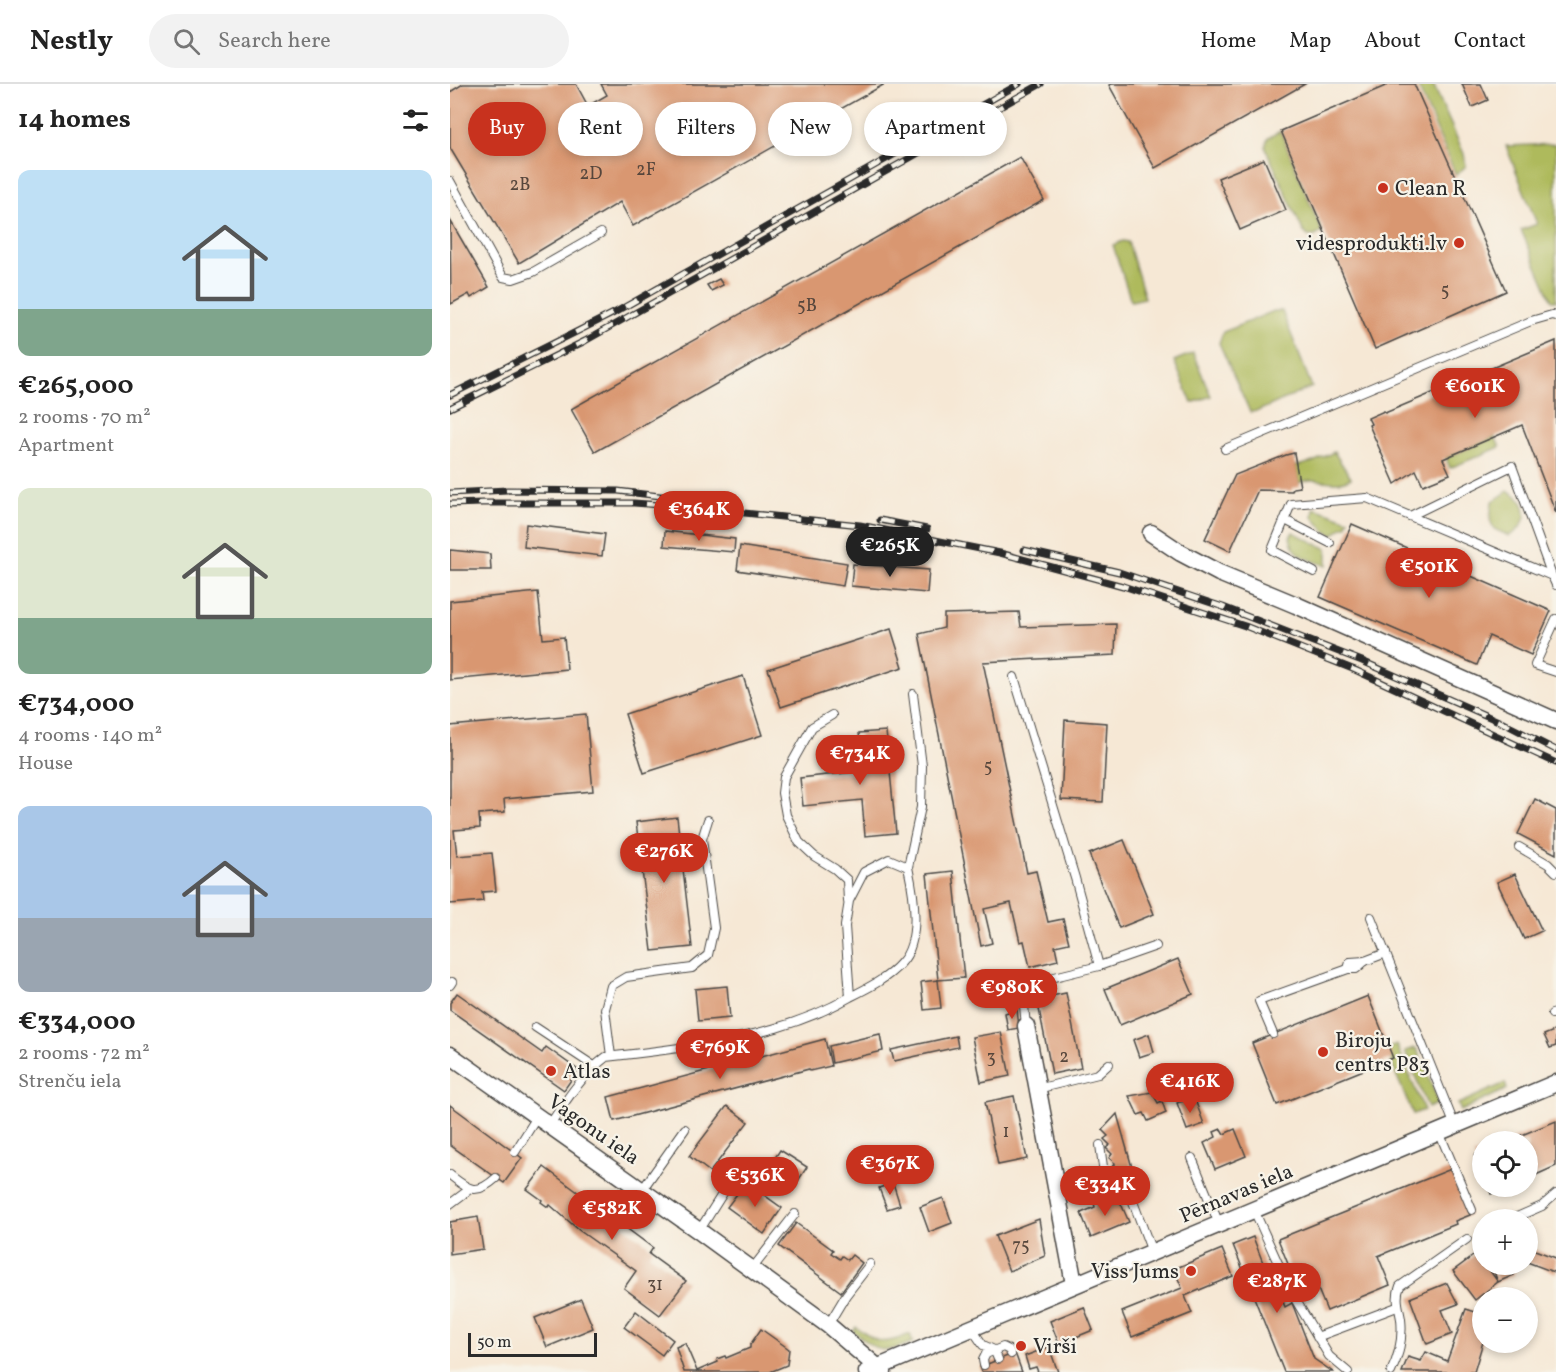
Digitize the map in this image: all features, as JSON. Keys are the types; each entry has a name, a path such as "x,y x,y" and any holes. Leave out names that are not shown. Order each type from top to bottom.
{"street":[{"path":"1151,533 1181,553 1219,573 1556,721"},
{"path":"1026,1026 1074,1284"},
{"name":"Vagonu iela","path":"450,1055 828,1325 876,1371"},
{"name":"Pērnavas iela","path":"876,1371 1074,1284 1556,1083"}],"lane":[{"path":"450,181 503,277 513,279 533,272 601,233"},
{"path":"1225,449 1532,321 1556,316"},
{"path":"1410,516 1512,466 1556,585"},
{"path":"1314,572 1272,550 1291,504 1367,498 1552,576"},
{"path":"1285,520 1330,543"},
{"path":"1556,619 1535,665 1556,672"},
{"path":"1014,677 1075,878 1099,966"},
{"path":"515,1152 594,1066 606,1057 712,1043 747,1035 831,1008 869,988 902,962 911,944 915,918 908,867 921,807 922,766 913,694"},
{"path":"832,715 812,727 784,777 782,793 786,815 799,842 847,880 849,901 845,926 850,997"},
{"path":"611,1056 605,1009 611,986 626,977 692,968 708,956 714,928 702,839 708,820"},
{"path":"1519,847 1548,864 1556,872"},
{"path":"849,901 864,872 889,859 908,867"},
{"path":"1371,917 1386,953 1447,1129 1472,1210"},
{"path":"1026,1026 1022,985 1099,966 1156,946"},
{"path":"1273,1034 1259,1001 1348,969 1356,969 1365,961 1386,953"},
{"path":"535,1027 594,1066"},
{"path":"1036,1089 1098,1074 1109,1064"},
{"path":"642,1190 685,1129"},
{"path":"1100,1144 1105,1181"},
{"path":"1192,1158 1220,1224"},
{"path":"699,1231 735,1174"},
{"path":"450,1175 470,1189 482,1189 496,1178"},
{"path":"1092,1192 1098,1184 1105,1181"},
{"path":"1105,1181 1123,1188 1132,1198 1152,1252"},
{"path":"450,1204 470,1189"},
{"path":"1535,1209 1556,1194"},
{"path":"1254,1210 1291,1292 1317,1337 1329,1356 1348,1372"},
{"path":"752,1269 795,1214"},
{"path":"1391,1372 1401,1337 1401,1319 1397,1307 1397,1293 1400,1286 1467,1239"},
{"path":"828,1325 846,1295 870,1264"},
{"path":"1317,1337 1397,1307"},
{"path":"972,1329 983,1345 996,1355"},
{"path":"996,1355 1003,1347 1011,1354"},
{"path":"984,1365 982,1360 986,1354 996,1355"}],"green space":[{"path":"1417,84 1433,84 1464,154 1466,166 1456,175"},
{"path":"1280,131 1322,232 1315,236 1308,236 1303,231 1265,147 1268,138"},
{"path":"1556,144 1556,301 1552,301 1521,230 1537,224 1506,146"},
{"path":"1123,241 1128,242 1145,298 1131,301 1113,245"},
{"path":"1274,311 1282,311 1312,387 1258,411 1250,412 1219,343 1223,332"},
{"path":"1193,353 1211,396 1192,403 1174,361"},
{"path":"1495,437 1500,447 1450,468 1446,458"},
{"path":"1334,452 1351,478 1337,482 1312,480 1299,483 1296,466 1313,462"},
{"path":"1508,491 1521,500 1525,513 1521,526 1509,536 1494,529 1490,520 1492,502"},
{"path":"1314,508 1349,520 1346,527 1333,535 1324,530 1313,517"},
{"path":"1293,532 1327,549 1327,566 1309,559 1295,549 1290,537"},
{"path":"1397,1045 1424,1110 1413,1114 1392,1065 1389,1048"},
{"path":"1417,1049 1439,1103 1428,1108 1405,1051"},
{"path":"1505,1083 1507,1089 1461,1111 1458,1104"},
{"path":"856,1327 877,1340 893,1340 910,1334 913,1342 894,1349 881,1350 853,1331"}],"building":[{"path":"463,84 576,84 586,102 558,102 558,156 643,156 643,102 595,102 607,95 601,84 885,84 852,103 768,102 768,150 633,226 620,202 519,263 450,148 450,92"},
{"path":"1305,84 1155,168 1109,85"},
{"name":"Clean R","path":"1390,84 1414,84 1506,291 1375,349 1281,131"},
{"path":"1462,84 1481,84 1488,100 1472,107"},
{"path":"1020,157 1044,200 595,452 571,409"},
{"path":"1264,159 1286,210 1240,230 1218,178"},
{"path":"450,220 489,287 471,298 469,294 451,304"},
{"path":"719,279 723,285 711,291 707,285"},
{"path":"1556,341 1556,513 1522,425 1443,459 1450,474 1423,485 1416,470 1395,484 1368,418 1384,411 1385,413"},
{"path":"1294,453 1300,487 1293,488 1292,491 1258,490 1230,551 1205,539 1235,475"},
{"path":"526,524 605,534 602,556 524,547"},
{"path":"1352,524 1551,611 1531,655 1489,636 1477,665 1320,597"},
{"path":"665,531 735,539 734,552 664,546"},
{"path":"740,546 847,563 843,586 737,570"},
{"path":"450,550 490,554 491,570 450,570"},
{"path":"853,564 929,570 927,593 851,586"},
{"path":"538,592 543,639 564,637 567,669 450,680 450,601"},
{"path":"1019,612 1021,627 1116,624 1115,655 983,662 1027,873 1036,871 1048,922 1063,919 1069,943 1055,946 1058,960 1030,967 1024,941 1020,942 1011,903 984,909 992,943 981,946 919,634 944,628 944,614"},
{"path":"891,629 903,667 781,707 768,669"},
{"path":"743,676 762,735 644,773 625,714"},
{"path":"586,714 593,791 504,799 505,812 479,814 480,828 454,830 457,856 492,853 496,891 482,892 483,901 450,904 450,726"},
{"path":"1065,720 1107,723 1103,802 1061,800"},
{"path":"886,731 896,833 865,836 862,800 803,806 800,778 863,771 859,733"},
{"path":"1535,799 1556,810 1556,854 1518,834"},
{"path":"677,817 692,947 652,951 636,822"},
{"path":"1124,840 1154,914 1119,928 1089,854"},
{"path":"953,871 964,978 938,980 927,874"},
{"path":"1515,874 1542,931 1524,939 1497,882"},
{"path":"1178,959 1193,994 1120,1025 1105,989"},
{"path":"938,980 941,1008 924,1010 921,982"},
{"path":"727,986 730,1018 698,1021 695,989"},
{"path":"457,993 542,1053 546,1047 578,1070 564,1090 450,1010 450,1003"},
{"path":"1066,993 1081,1068 1052,1074 1037,999"},
{"name":"Biroju centrs P83","path":"1368,996 1393,1058 1277,1105 1252,1043"},
{"path":"1017,1009 1019,1028 1008,1030 1005,1013"},
{"path":"1556,1030 1556,1046 1550,1048 1544,1035"},
{"path":"1001,1032 1010,1076 981,1082 972,1037"},
{"path":"880,1034 883,1051 832,1063 829,1046"},
{"path":"1149,1034 1154,1052 1139,1057 1133,1040"},
{"path":"956,1036 958,1047 894,1061 891,1050"},
{"path":"825,1039 831,1066 810,1071 809,1069 614,1121 608,1097"},
{"path":"1152,1092 1158,1103 1162,1101 1166,1113 1148,1121 1144,1113 1138,1115 1129,1096"},
{"path":"1014,1096 1027,1159 998,1165 985,1102"},
{"path":"1194,1097 1204,1124 1187,1130 1177,1103"},
{"path":"450,1105 522,1158 504,1183 450,1145"},
{"path":"727,1106 748,1122 710,1172 689,1156"},
{"path":"1117,1114 1135,1178 1121,1183 1114,1176 1118,1173 1112,1167 1115,1163 1109,1158 1112,1154 1106,1148 1110,1145 1104,1139 1108,1136 1102,1130"},
{"path":"1556,1121 1556,1166 1538,1174 1538,1131 1532,1131"},
{"path":"1221,1129 1224,1134 1235,1129 1246,1156 1215,1169 1204,1143 1216,1137 1214,1132"},
{"path":"780,1150 807,1167 796,1184 769,1167"},
{"path":"544,1167 653,1248 649,1254 686,1281 660,1315 624,1288 636,1271 580,1231 550,1205 548,1207 541,1202 542,1200 527,1189"},
{"path":"1451,1169 1470,1215 1455,1221 1456,1224 1378,1256 1390,1285 1327,1311 1315,1282 1298,1289 1278,1239"},
{"path":"746,1182 782,1208 764,1234 727,1207"},
{"path":"893,1183 900,1205 887,1209 879,1188"},
{"path":"1118,1197 1129,1222 1091,1238 1081,1213 1095,1207 1094,1203 1102,1199 1104,1203"},
{"path":"943,1198 952,1223 929,1232 920,1207"},
{"path":"478,1217 483,1249 450,1254 450,1222"},
{"path":"1039,1219 1045,1256 1009,1271 995,1236"},
{"path":"796,1223 833,1250 831,1253 840,1259 842,1256 848,1260 852,1255 862,1263 841,1292 779,1246"},
{"path":"1253,1237 1267,1273 1271,1271 1285,1307 1292,1303 1314,1359 1333,1372 1284,1372 1233,1245"},
{"path":"1222,1249 1233,1276 1185,1296 1192,1313 1132,1337 1122,1312 1182,1288 1174,1269"},
{"path":"1538,1251 1556,1258 1556,1273 1538,1266"},
{"path":"1472,1257 1472,1275 1493,1275 1498,1282 1492,1287 1472,1287 1472,1296 1453,1271"},
{"path":"1495,1275 1514,1275 1498,1282"},
{"path":"1447,1283 1458,1304 1442,1310 1452,1334 1427,1344 1410,1298"},
{"path":"581,1299 593,1328 547,1347 535,1318"},
{"path":"1084,1307 1093,1330 1059,1344 1050,1321"},
{"path":"1466,1309 1472,1311 1472,1353 1480,1353 1474,1372 1402,1372 1408,1357 1421,1361 1426,1352 1447,1361"},
{"path":"636,1311 673,1340 662,1355 624,1327"},
{"path":"761,1329 789,1349 787,1365 770,1372 684,1372 676,1347 685,1343 697,1371 718,1362 717,1359 725,1356 726,1358 750,1348"},
{"path":"1049,1347 1058,1372 1038,1372 1036,1367 1029,1369 1025,1356"},
{"path":"1015,1353 1022,1372 982,1372 980,1367"}],"railway":[{"path":"450,395 614,313 1019,84"},
{"path":"450,408 585,341 1041,84"},
{"path":"450,493 507,490 618,491 677,498"},
{"path":"450,504 634,503 686,507 860,525 1000,553 1123,586 1245,626 1355,670 1556,763"},
{"path":"880,520 927,529"},
{"path":"1024,550 1119,572 1223,607 1362,661 1503,723 1556,750"}],"place":[{"name":"Clean R","path":"1383,188"},
{"name":"videsprodukti.lv","path":"1459,243"},
{"name":"Biroju centrs P83","path":"1323,1052"},
{"name":"Atlas","path":"551,1071"},
{"name":"Viss Jums","path":"1191,1271"},
{"name":"Virši","path":"1021,1346"}]}
